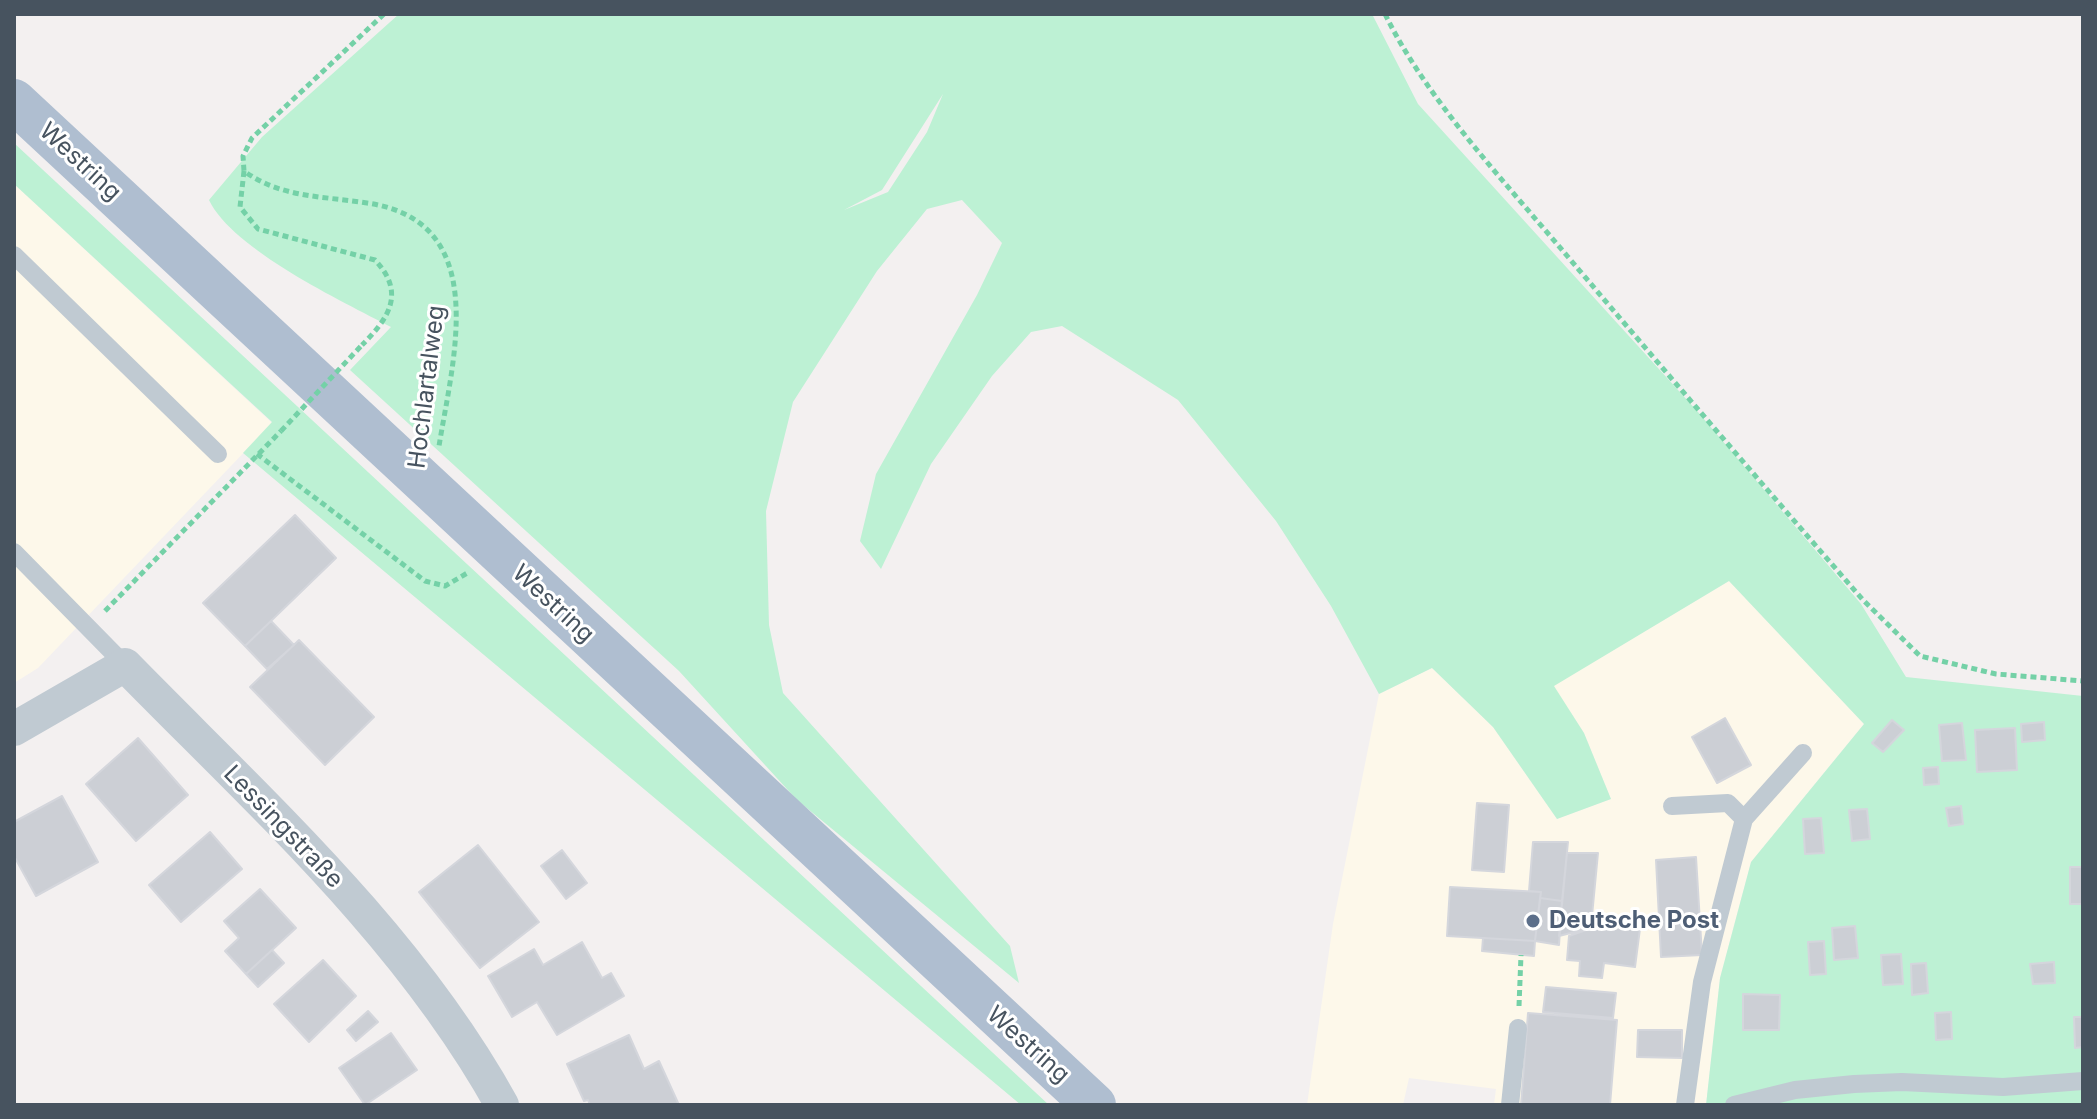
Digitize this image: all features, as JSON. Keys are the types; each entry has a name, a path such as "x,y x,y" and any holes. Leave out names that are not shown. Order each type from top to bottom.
{"main road":[{"name":"Westring","path":"14,101 1094,1105"}],"street":[{"path":"14,729 125,665"},
{"name":"Lessingstraße","path":"125,665 364,910 473,1053 502,1105"}],"lane":[{"path":"14,255 218,454"},
{"path":"14,552 125,665"},
{"path":"1685,1105 1702,982 1744,819 1803,753"},
{"path":"1672,806 1728,803 1744,819"},
{"path":"1510,1105 1518,1028"},
{"path":"1734,1105 1795,1090 1854,1084 1902,1082 2003,1087 2083,1081"}],"path":[{"path":"89,626 281,431 388,315 392,300 387,273 375,260 258,229 240,207 243,156 252,138 384,14"},
{"path":"1385,14 1395,35 1446,107 1527,209 1853,589 1920,656 1996,674 2083,681"},
{"name":"Hochlartalweg","path":"244,171 265,186 299,195 371,203 408,217 431,230 446,254 457,288 456,329 432,489"},
{"path":"257,454 425,581 445,586 500,553"},
{"path":"1518,1028 1521,955"}],"shaded area":[{"path":"14,184 272,423 38,668 14,683"},
{"path":"1729,581 1864,724 1751,862 1720,978 1706,1105 1494,1105 1496,1089 1409,1078 1403,1105 1307,1105 1333,924 1379,694 1432,668 1493,727 1557,819 1611,799 1584,733 1553,686"}],"green space":[{"path":"399,14 1372,14 1418,104 1698,412 1861,604 1906,677 2083,696 2083,1105 1706,1105 1720,978 1751,862 1864,724 1729,581 1554,686 1584,733 1611,799 1557,819 1493,727 1432,668 1379,694 1331,606 1276,521 1178,400 1062,326 1031,332 992,376 931,464 881,569 860,541 876,474 977,295 1002,243 962,200 927,209 877,271 793,402 766,511 769,625 783,693 1010,946 1019,983 797,800 679,671 350,370 391,327 318,289 264,255 222,219 209,200 262,137","holes":["943,94 927,132 888,192 844,210 882,190"]},
{"path":"14,143 1049,1105 1021,1105 243,453 272,422 14,184"}],"building":[{"path":"295,515 336,558 245,646 203,603"},
{"path":"271,621 294,645 267,669 245,646"},
{"path":"299,640 374,717 325,765 250,687"},
{"path":"1725,718 1751,765 1717,783 1692,737"},
{"path":"1892,720 1904,730 1883,752 1872,743"},
{"path":"2044,722 2045,740 2022,742 2021,724"},
{"path":"1962,723 1966,760 1942,761 1939,725"},
{"path":"2015,728 2017,770 1977,772 1975,730"},
{"path":"138,738 188,795 136,841 86,784"},
{"path":"1938,767 1939,784 1924,785 1923,768"},
{"path":"62,796 98,862 36,896 14,856 14,822"},
{"path":"1477,803 1509,805 1504,872 1472,870"},
{"path":"1961,806 1963,824 1949,826 1946,808"},
{"path":"1867,809 1870,839 1852,841 1849,810"},
{"path":"1821,818 1824,853 1805,854 1803,819"},
{"path":"210,832 242,869 181,922 149,885"},
{"path":"1533,842 1568,842 1562,901 1540,898 1541,892 1529,891"},
{"path":"478,845 539,922 480,968 419,892"},
{"path":"562,850 587,883 566,899 541,866"},
{"path":"1567,853 1598,853 1592,916 1598,917 1598,926 1559,936"},
{"path":"1696,857 1702,955 1661,957 1656,860"},
{"path":"2070,867 2083,867 2083,904 2070,904"},
{"path":"1450,887 1541,892 1535,941 1447,936"},
{"path":"260,889 296,928 246,974 225,951 239,938 224,921"},
{"path":"1540,898 1562,901 1559,945 1535,941"},
{"path":"1603,917 1641,921 1635,967 1604,963 1602,978 1579,976 1580,961 1567,960 1569,936 1603,924"},
{"path":"1855,926 1858,958 1834,960 1832,928"},
{"path":"1483,938 1535,941 1534,956 1482,951"},
{"path":"1824,941 1826,974 1810,975 1808,942"},
{"path":"582,942 602,978 611,973 624,996 557,1035 537,1002 512,1017 488,976 534,949 543,965"},
{"path":"272,950 284,963 258,987 246,974"},
{"path":"1901,954 1903,984 1883,985 1881,955"},
{"path":"323,960 356,996 309,1042 274,1004"},
{"path":"2054,962 2055,983 2033,984 2030,964"},
{"path":"1926,963 1928,993 1912,995 1911,964"},
{"path":"1546,987 1616,993 1613,1018 1543,1012"},
{"path":"1743,994 1780,995 1779,1030 1743,1030"},
{"path":"368,1011 378,1022 356,1041 347,1030"},
{"path":"1951,1012 1952,1039 1936,1040 1935,1013"},
{"path":"1528,1013 1617,1020 1610,1105 1521,1105"},
{"path":"2074,1017 2083,1017 2083,1047 2075,1048"},
{"path":"1638,1030 1682,1030 1682,1058 1637,1057"},
{"path":"391,1033 417,1070 365,1105 339,1068"},
{"path":"629,1035 644,1069 659,1061 679,1105 590,1105 588,1100 584,1101 567,1064"}],"place":[{"name":"Deutsche Post","path":"1533,921"}]}
